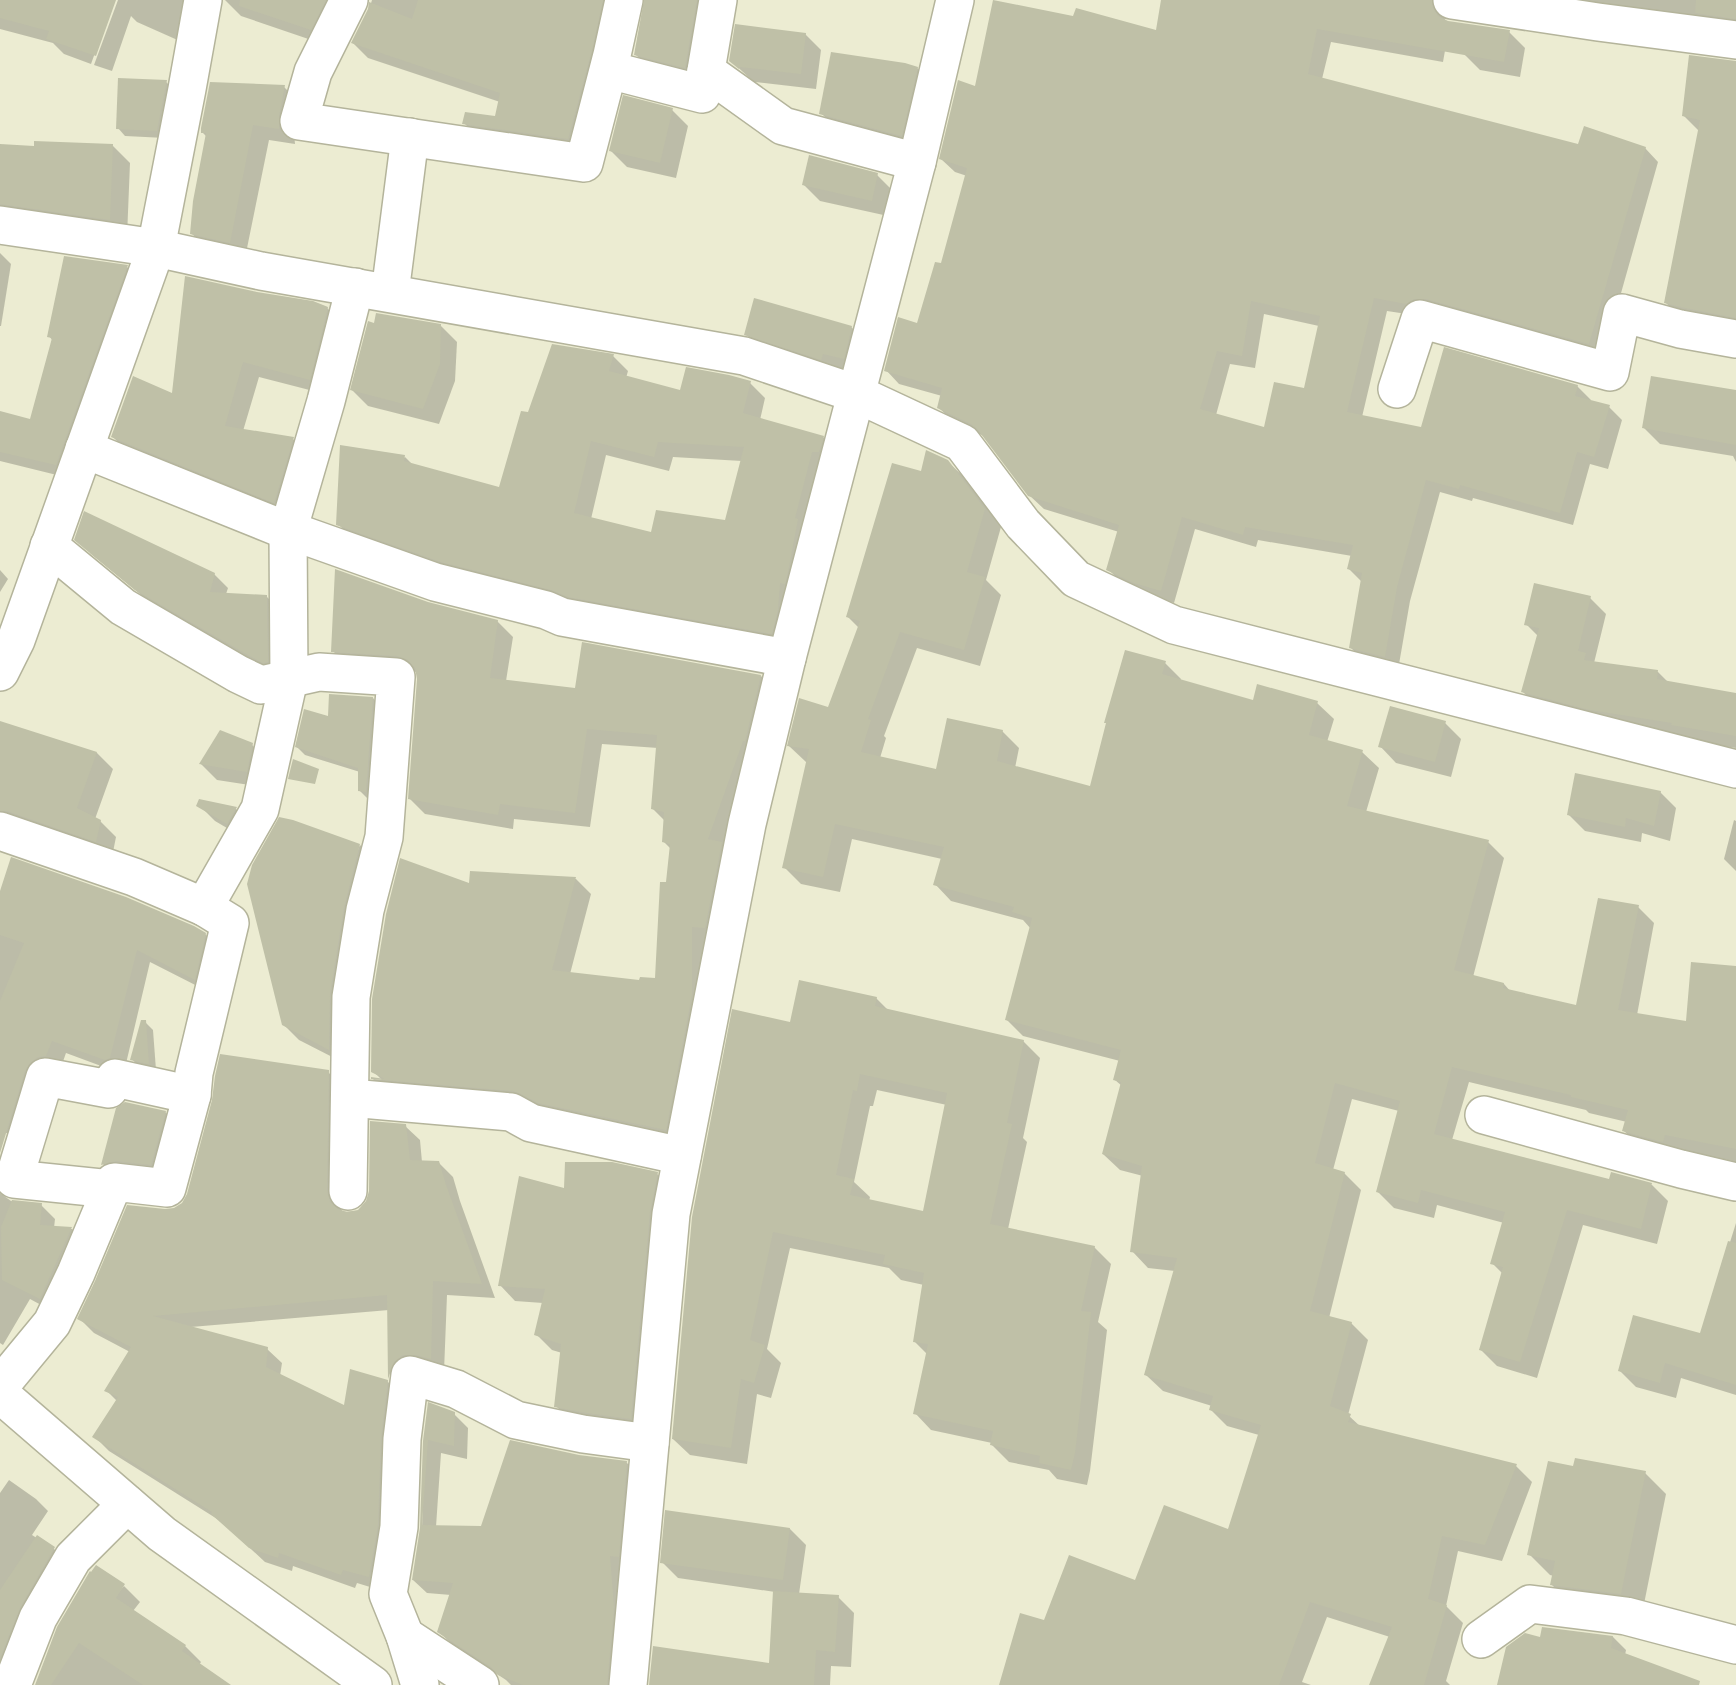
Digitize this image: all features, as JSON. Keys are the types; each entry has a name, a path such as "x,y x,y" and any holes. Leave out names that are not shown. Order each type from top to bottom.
{"street":[{"path":"0,672 8,637 49,546 156,248 203,0"},
{"path":"349,0 313,72 299,121 584,163 609,70 624,0"},
{"path":"609,70 702,94 718,0"},
{"path":"628,1685 671,1214 682,1156 747,824 955,0"},
{"path":"1452,0 1736,40"},
{"path":"706,71 783,126 916,162"},
{"path":"390,293 410,137"},
{"path":"0,225 156,248 261,271 744,356 857,394 961,443 1023,524 1076,579 1174,625 1736,769"},
{"path":"204,907 260,808 289,679 284,529 326,401 355,287"},
{"path":"1397,390 1420,319 1610,372 1622,313 1680,329 1736,339"},
{"path":"84,449 284,529 435,582 546,610 562,617 787,659"},
{"path":"49,546 123,607 261,685 319,672 396,677 384,837 365,910 351,997 348,1191"},
{"path":"0,831 134,877 204,907 230,923 194,1073 192,1095 166,1188 114,1182 52,1323 0,1386"},
{"path":"111,1189 14,1179 45,1077 110,1089 115,1078 192,1095"},
{"path":"350,1098 511,1112 531,1122 682,1156"},
{"path":"1484,1115 1736,1182"},
{"path":"420,1685 405,1636 388,1594 399,1527 401,1439 410,1375 456,1389 516,1420 583,1434 650,1443"},
{"path":"0,1394 162,1534 373,1685"},
{"path":"12,1685 38,1618 73,1558 127,1504"},
{"path":"1481,1639 1530,1604 1626,1616 1736,1645"},
{"path":"405,1636 480,1685"}],"building":[{"path":"0,0 116,0 96,56 46,39 49,31 0,18"},
{"path":"240,0 326,0 311,30 239,6"},
{"path":"418,0 603,0 568,139 462,124 465,112 495,116 500,93 351,43 369,2 412,19"},
{"path":"644,0 697,0 685,68 634,55"},
{"path":"993,0 1073,16 1076,8 1156,30 1161,0 1432,0 1438,16 1448,21 1510,30 1504,62 1317,29 1308,74 1578,144 1584,126 1646,147 1589,344 1426,299 1414,299 1406,304 1374,298 1347,412 1421,427 1444,347 1578,385 1575,396 1610,405 1594,457 1577,452 1560,513 1460,485 1459,489 1426,480 1397,587 1385,657 1349,648 1362,573 1347,569 1353,545 1245,527 1243,535 1182,517 1161,591 1134,583 1106,570 1119,525 1028,496 978,430 937,408 942,388 884,371 898,317 917,323 935,262 941,263 967,168 939,159 958,80 975,86","holes":["1251,301 1320,316 1304,388 1274,382 1264,427 1200,409 1217,351 1242,356"]},
{"path":"1696,0 1736,0 1736,19 1695,13"},
{"path":"735,24 806,33 801,74 739,69 729,61"},
{"path":"831,52 918,67 902,136 819,114"},
{"path":"1689,55 1736,61 1736,318 1664,303 1700,120 1682,116"},
{"path":"118,78 167,80 157,131 116,129"},
{"path":"210,82 285,85 279,129 253,125 230,243 190,234 193,201 206,133 201,133 201,128"},
{"path":"623,95 673,108 660,163 609,151"},
{"path":"34,141 113,144 110,220 0,204 0,144 34,146"},
{"path":"809,155 878,173 872,201 802,185"},
{"path":"64,256 128,265 56,465 0,452 0,411 30,419 52,338 47,337"},
{"path":"185,276 313,301 328,307 310,380 243,362 225,426 294,437 274,503 111,437 133,376 172,393"},
{"path":"754,298 852,326 844,359 823,354 821,360 744,335"},
{"path":"376,313 441,324 440,364 423,409 350,390 368,321 374,323"},
{"path":"552,344 614,354 609,371 680,390 686,367 751,381 743,413 824,436 819,452 812,452 795,518 798,519 788,572 785,584 780,583 778,610 772,634 568,597 551,590 441,562 336,525 340,445 405,455 404,461 499,487 521,411 528,412","holes":["591,441 654,457 658,442 744,447 725,520 656,510 651,532 574,513"]},
{"path":"1651,376 1736,390 1736,445 1642,428"},
{"path":"926,450 948,460 985,509 967,572 985,577 964,650 900,632 868,719 871,720 861,752 936,769 947,718 1003,730 997,761 1090,786 1104,723 1125,650 1166,661 1162,674 1253,700 1257,684 1318,701 1309,735 1363,750 1347,806 1489,840 1454,970 1504,983 1503,988 1576,1005 1598,898 1639,905 1618,1010 1686,1021 1691,962 1736,966 1736,1149 1665,1135 1663,1142 1622,1131 1628,1110 1452,1067 1434,1134 1609,1179 1611,1172 1652,1183 1641,1229 1567,1210 1520,1362 1479,1350 1503,1267 1490,1264 1505,1212 1421,1190 1418,1203 1376,1192 1400,1101 1335,1083 1315,1163 1345,1172 1310,1311 1352,1322 1330,1406 1351,1414 1348,1422 1517,1464 1485,1545 1442,1536 1428,1599 1447,1605 1424,1685 1369,1685 1392,1627 1310,1602 1279,1685 999,1685 1020,1613 1044,1620 1069,1555 1135,1580 1164,1505 1228,1529 1261,1425 1209,1410 1213,1396 1144,1375 1177,1258 1130,1252 1142,1166 1102,1154 1121,1082 1113,1080 1121,1050 1005,1020 1032,918 1012,912 1014,907 933,885 944,847 835,824 823,877 782,868 809,749 787,746 799,698 828,707 860,621 846,617 892,463 921,471"},
{"path":"84,511 215,573 210,592 267,595 268,662 263,663 248,655 135,590 74,540"},
{"path":"335,569 428,602 498,620 490,678 575,688 582,642 761,675 745,741 708,839 722,842 705,928 692,927 692,994 666,1130 538,1103 513,1091 371,1079 385,1079 371,1072 372,999 386,914 400,858 469,883 470,871 576,877 552,970 639,980 640,977 655,978 660,882 666,882 670,844 662,842 664,812 651,809 657,735 587,729 575,813 500,804 498,815 408,799 417,679 415,668 408,660 397,656 331,652"},
{"path":"1534,583 1591,596 1578,651 1586,653 1584,660 1658,670 1657,679 1736,693 1736,736 1590,710 1521,692 1539,628 1524,625"},
{"path":"329,694 373,697 366,792 358,791 358,768 295,747 304,709 328,716"},
{"path":"1390,706 1446,721 1435,762 1378,747"},
{"path":"0,721 97,752 77,808 101,820 96,842 7,811 0,811"},
{"path":"220,730 253,743 247,772 199,764"},
{"path":"293,759 319,769 315,784 288,779"},
{"path":"1575,773 1661,791 1654,826 1626,818 1625,827 1567,815"},
{"path":"199,799 237,807 227,824 196,806"},
{"path":"279,817 360,844 344,907 330,994 329,1050 282,1025 247,884 252,865"},
{"path":"11,857 126,897 206,933 195,980 137,950 110,1058 105,1060 52,1041 46,1056 38,1057 30,1063 25,1071 0,1153 0,1001 24,943 0,935 0,891"},
{"path":"799,980 877,997 875,1006 1024,1040 1007,1123 1012,1124 990,1224 1095,1246 1081,1311 1091,1312 1071,1470 1039,1463 1040,1456 990,1445 993,1431 913,1414 928,1344 913,1342 924,1273 883,1264 885,1255 773,1232 750,1340 765,1345 754,1383 741,1379 731,1448 672,1439 692,1217 732,1009 790,1022","holes":["860,1074 947,1093 923,1211 850,1195 854,1179 836,1175 853,1090 857,1091"]},
{"path":"141,1020 146,1020 149,1064 130,1060"},
{"path":"220,1054 329,1070 327,1191 330,1202 338,1209 347,1212 358,1210 366,1201 369,1191 370,1121 406,1124 410,1160 439,1161 482,1284 433,1281 431,1359 403,1355 394,1362 388,1379 387,1295 153,1316 268,1347 266,1367 344,1405 350,1369 388,1380 381,1438 378,1525 369,1577 343,1570 341,1575 279,1553 278,1558 249,1548 211,1514 212,1512 92,1437 118,1397 104,1391 131,1347 77,1319 127,1205 174,1208 182,1203 187,1194 212,1100"},
{"path":"125,1102 166,1111 151,1165 116,1161 101,1165 116,1108"},
{"path":"565,1162 612,1162 658,1172 650,1212 631,1419 554,1407 561,1344 534,1335 545,1289 498,1286 519,1176 564,1188"},
{"path":"12,1200 42,1203 40,1225 72,1227 40,1299 2,1280 1,1227"},
{"path":"1728,1241 1736,1243 1736,1385 1665,1363 1660,1383 1618,1371 1633,1315 1700,1333"},
{"path":"428,1402 455,1412 454,1446 428,1440 422,1525 481,1526 510,1440 579,1455 627,1461 619,1557 610,1556 614,1608 607,1685 523,1685 498,1675 491,1667 437,1632 453,1583 412,1580 420,1528 423,1441"},
{"path":"1575,1458 1646,1471 1621,1594 1550,1585 1555,1561 1527,1555 1548,1461 1573,1466"},
{"path":"665,1510 790,1528 783,1580 660,1563"},
{"path":"37,1535 55,1547 20,1608 0,1658 0,1590"},
{"path":"96,1565 125,1584 116,1598 186,1645 182,1651 231,1685 143,1685 79,1643 51,1685 35,1685 57,1627"},
{"path":"773,1591 839,1595 835,1652 816,1650 814,1685 649,1685 653,1646 769,1663"},
{"path":"1542,1627 1613,1636 1611,1648 1700,1681 1699,1685 1497,1685 1506,1647 1525,1633 1540,1637"}]}
